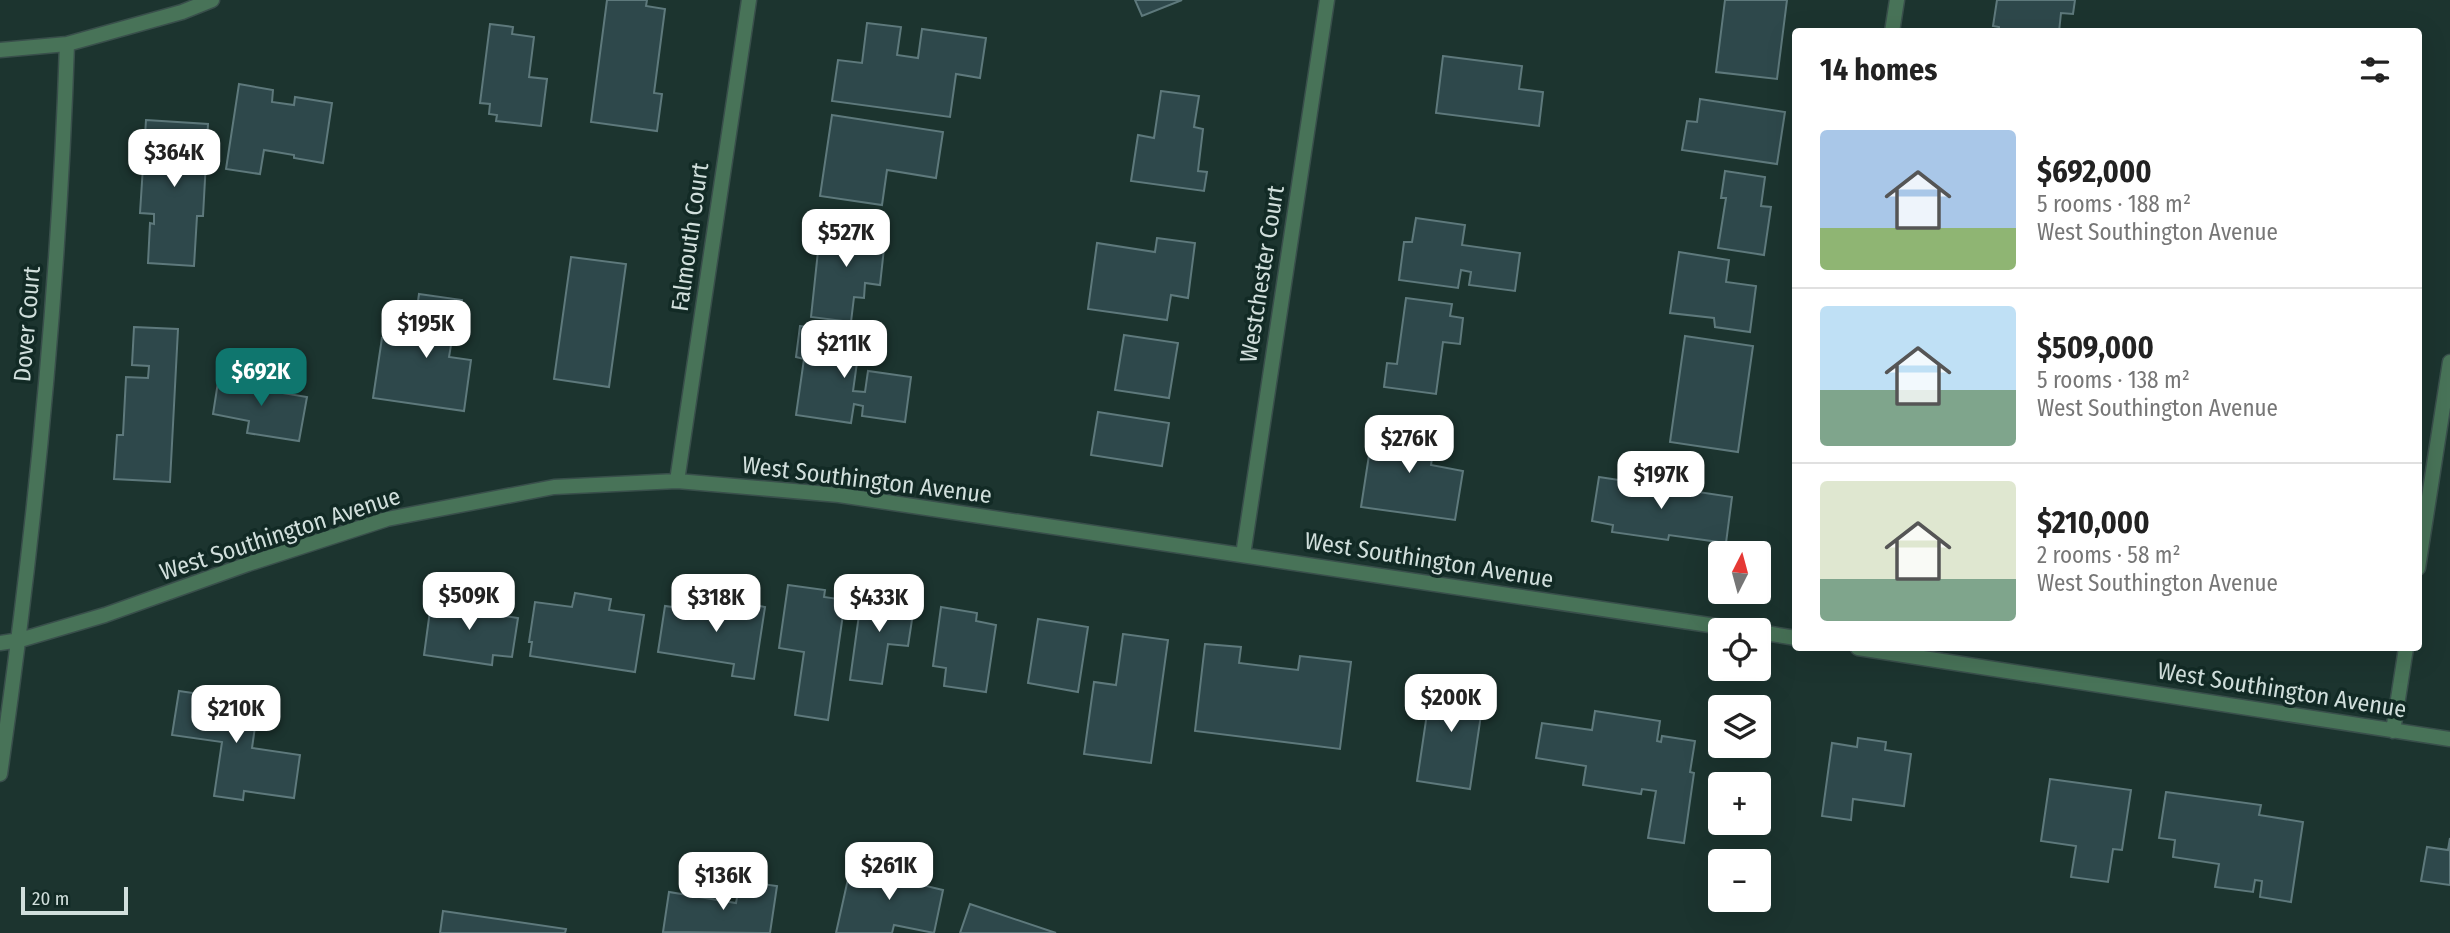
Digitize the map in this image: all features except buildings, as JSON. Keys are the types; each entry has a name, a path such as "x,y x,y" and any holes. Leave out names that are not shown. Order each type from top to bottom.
{"street":[{"path":"0,50 67,44 182,12 212,0"},
{"name":"Falmouth Court","path":"677,481 749,0"},
{"name":"Westchester Court","path":"1243,555 1327,0"},
{"path":"1893,28 1897,0"},
{"name":"Dover Court","path":"0,774 20,640 52,319 67,44"},
{"path":"2422,542 2450,362"},
{"name":"West Southington Avenue","path":"0,643 20,640 105,615 248,564 387,519 554,487 677,481 839,495 1708,625"},
{"path":"1771,634 1792,637"},
{"name":"West Southington Avenue","path":"1877,651 2450,739"},
{"path":"2393,731 2406,651"}]}
